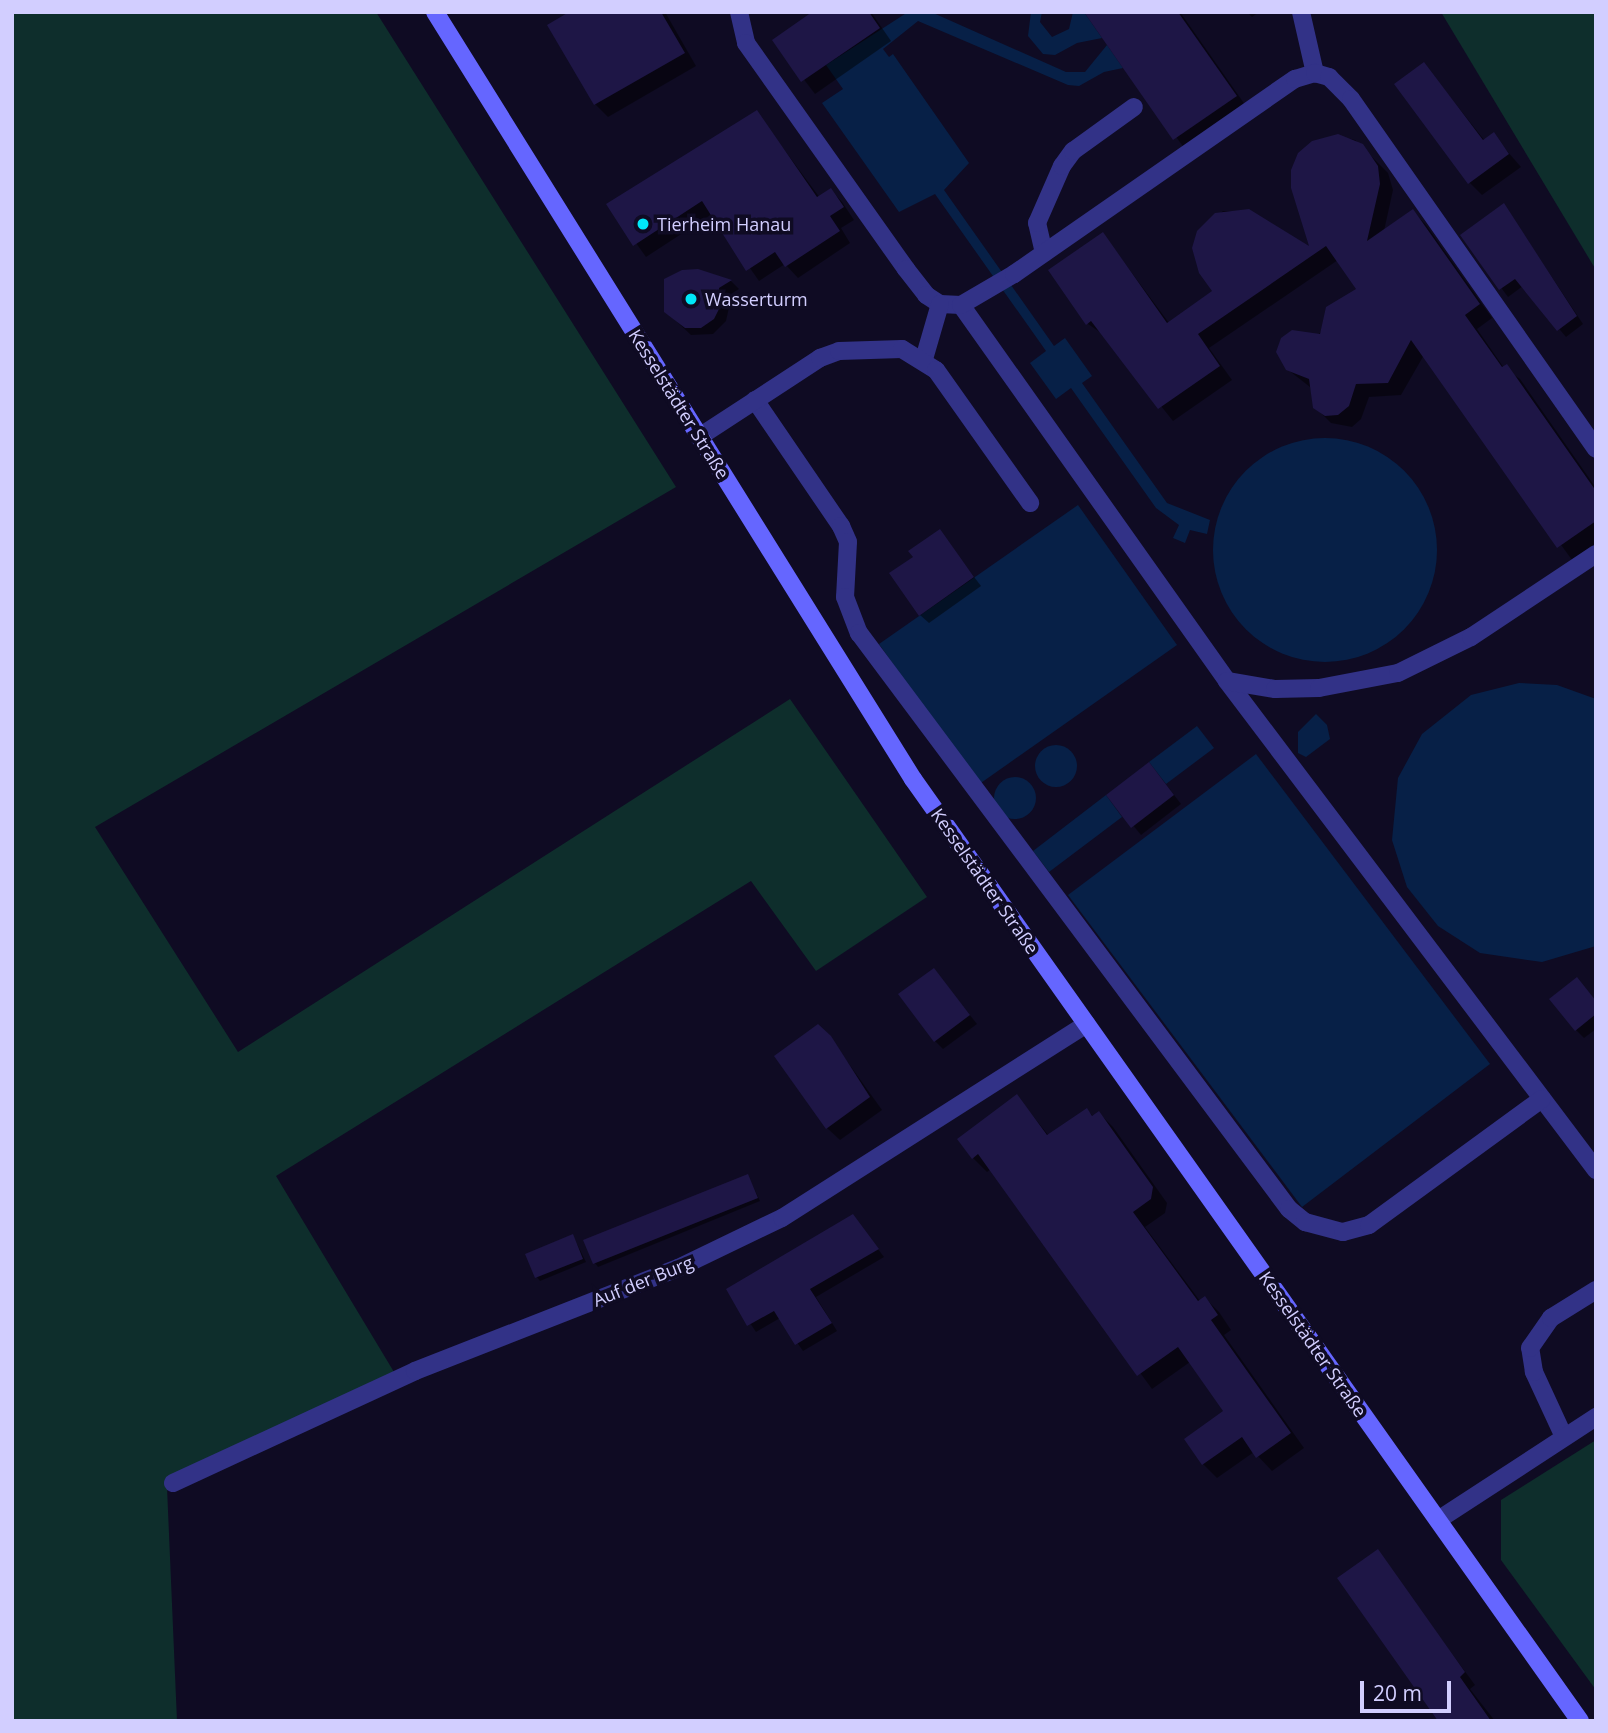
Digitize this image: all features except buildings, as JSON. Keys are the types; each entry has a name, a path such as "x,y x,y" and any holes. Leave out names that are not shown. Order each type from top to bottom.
{"main road":[{"name":"Kesselstädter Straße","path":"435,12 913,779 1580,1721"}],"street":[{"path":"739,12 746,43 926,296 940,304 961,305 992,289 1295,79 1315,73 1329,76 1351,99 1596,449"},
{"path":"1301,12 1315,73"},
{"path":"1044,253 1037,223 1062,166 1083,143 1134,107"},
{"path":"924,359 940,304"},
{"path":"961,305 1227,681 1596,1170"},
{"path":"699,437 820,358 839,351 887,348 924,359 1030,503"},
{"path":"755,400 841,526 848,542 845,597 859,633 1281,1198 1304,1222 1343,1232 1369,1225 1542,1100"},
{"path":"1227,681 1275,689 1320,688 1398,673 1471,638 1596,554"},
{"name":"Auf der Burg","path":"173,1483 415,1371 678,1268 782,1218 1086,1024"},
{"path":"1564,1437 1534,1372 1531,1348 1551,1318 1596,1290"},
{"path":"1438,1520 1596,1418"}],"green space":[{"path":"12,12 376,12 676,487 95,827 238,1052 790,699 927,897 816,971 751,881 276,1176 397,1377 167,1487 177,1721 12,1721"},
{"path":"1441,12 1596,12 1596,270"},
{"path":"1596,1440 1596,1690 1501,1560 1501,1500"}],"water":[{"path":"908,12 931,12 1066,72 1085,72 1107,45 1123,68 1104,72 1079,86 1068,85 918,21 883,49 889,57 893,54 969,163 944,190 1054,346 1065,338 1092,376 1082,383 1167,503 1210,520 1207,534 1190,530 1185,543 1173,538 1179,525 1156,508 1071,388 1056,399 1030,363 1046,351 935,194 899,212 822,103 843,89 826,65"},
{"path":"1031,12 1042,12 1040,22 1052,37 1069,29 1073,12 1084,12 1102,38 1077,43 1055,55 1043,54 1028,36"},
{"path":"1314,438 1336,438 1378,451 1396,463 1412,479 1429,507 1437,550 1429,593 1412,621 1396,637 1368,654 1336,662 1314,662 1272,649 1254,637 1238,621 1221,593 1213,561 1213,539 1226,497 1238,479 1254,463 1282,446"},
{"path":"1078,505 1177,645 978,785 879,644"},
{"path":"1519,683 1557,685 1596,699 1596,946 1542,962 1480,953 1438,926 1407,887 1392,840 1398,778 1422,734 1471,695"},
{"path":"1316,714 1327,725 1330,739 1306,757 1298,753 1298,732"},
{"path":"1197,726 1214,748 1166,784 1149,762"},
{"path":"1056,745 1071,751 1077,766 1071,781 1056,787 1041,781 1035,766 1041,751"},
{"path":"1256,754 1490,1064 1302,1207 1068,895"},
{"path":"1015,777 1030,783 1036,798 1030,813 1015,819 1000,813 994,798 1000,783"},
{"path":"1106,795 1122,817 1049,872 1033,851"}],"place":[{"name":"Tierheim Hanau","path":"643,224"},
{"name":"Wasserturm","path":"691,299"}]}
